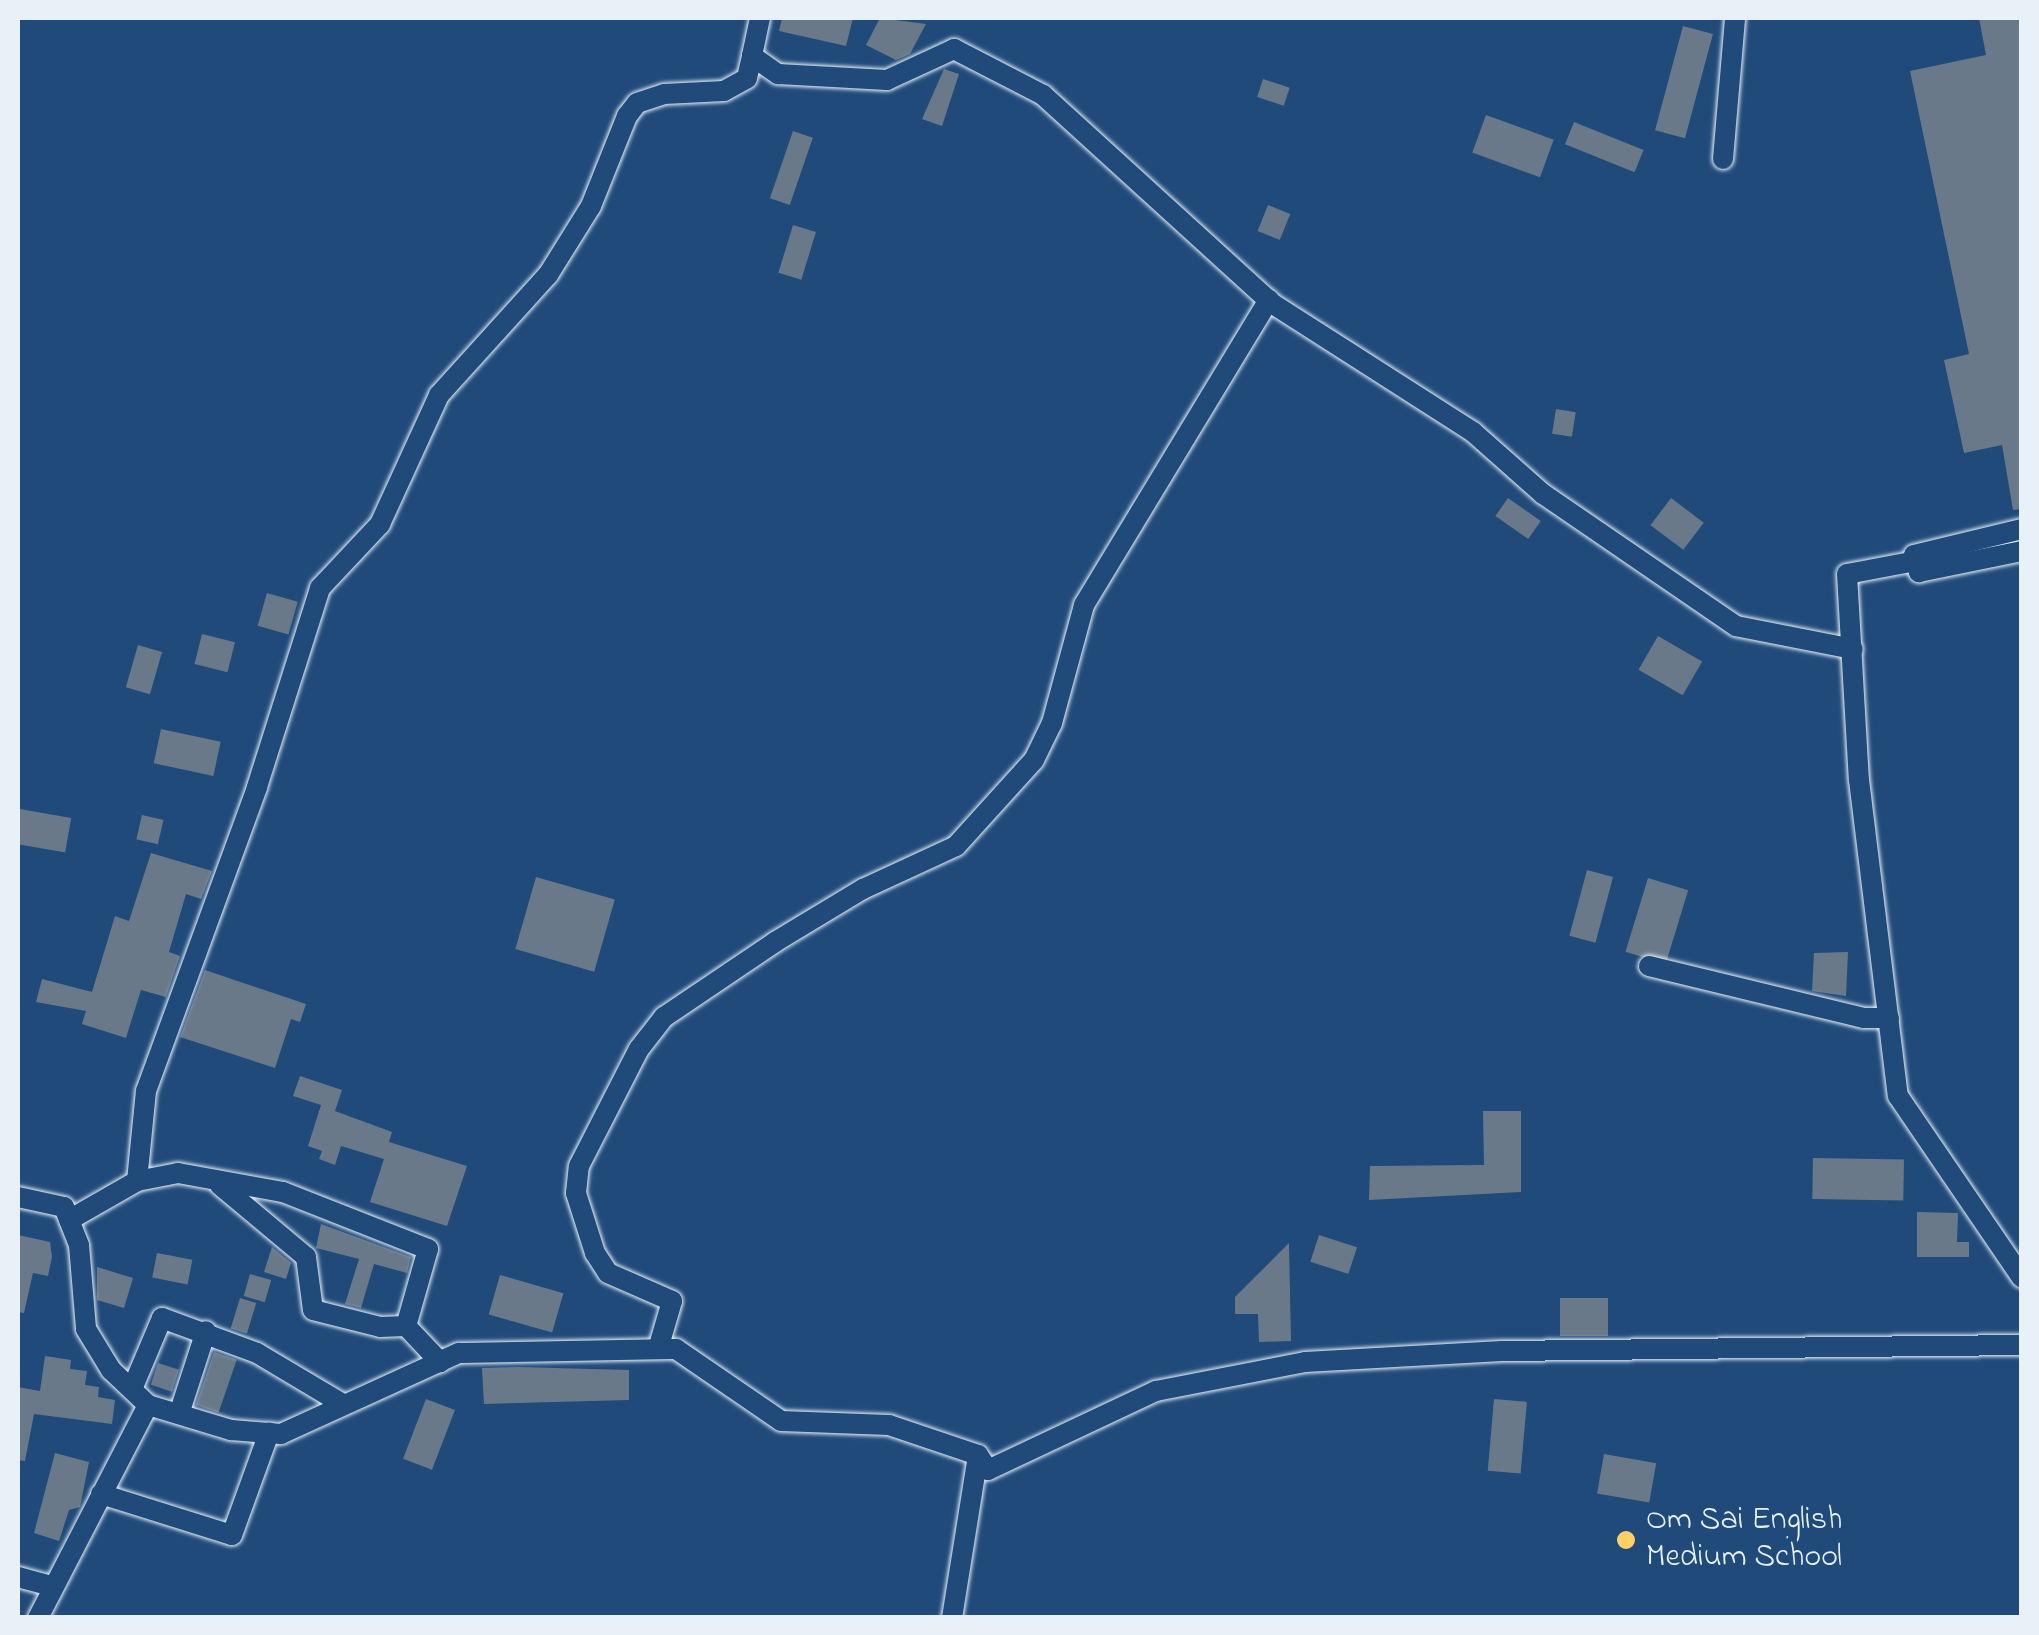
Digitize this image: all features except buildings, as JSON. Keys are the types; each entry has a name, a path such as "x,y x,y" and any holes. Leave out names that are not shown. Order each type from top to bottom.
{"street":[{"path":"138,1181 146,1091 256,787 320,588 380,524 438,395 548,275 591,206 627,116 638,103 664,94 724,91 746,78 760,18"},
{"path":"1723,159 1735,18"},
{"path":"752,56 778,74 887,80 954,49 1043,95 1268,300 1472,432 1543,494 1736,626 1853,649"},
{"path":"658,1349 672,1301 608,1272 576,1193 579,1166 639,1049 664,1017 775,942 956,846 1034,760 1052,723 1084,606 1268,300"},
{"path":"2022,529 1914,555 1919,572 2022,551"},
{"path":"1916,561 1847,574 1860,780 1898,1096 2022,1278"},
{"path":"1650,966 1864,1018 1890,1018"},
{"path":"69,1220 160,1172 220,1186 302,1197 428,1249 406,1326"},
{"path":"220,1186 306,1257 314,1310 380,1328 406,1326"},
{"path":"18,1196 64,1208 79,1245 86,1329 132,1390 148,1405 268,1434 281,1434 341,1402 460,1353 676,1348 781,1421 888,1425 978,1455 988,1470 1156,1391 1305,1362 1502,1350 2022,1345"},
{"path":"132,1390 162,1318 206,1331 341,1402"},
{"path":"406,1326 440,1362"},
{"path":"180,1414 206,1331"},
{"path":"38,1618 148,1405"},
{"path":"100,1494 232,1535 268,1434"},
{"path":"952,1618 978,1455"},
{"path":"18,1578 52,1586"}],"place":[{"name":"Om Sai English Medium School","path":"1626,1540"}]}
